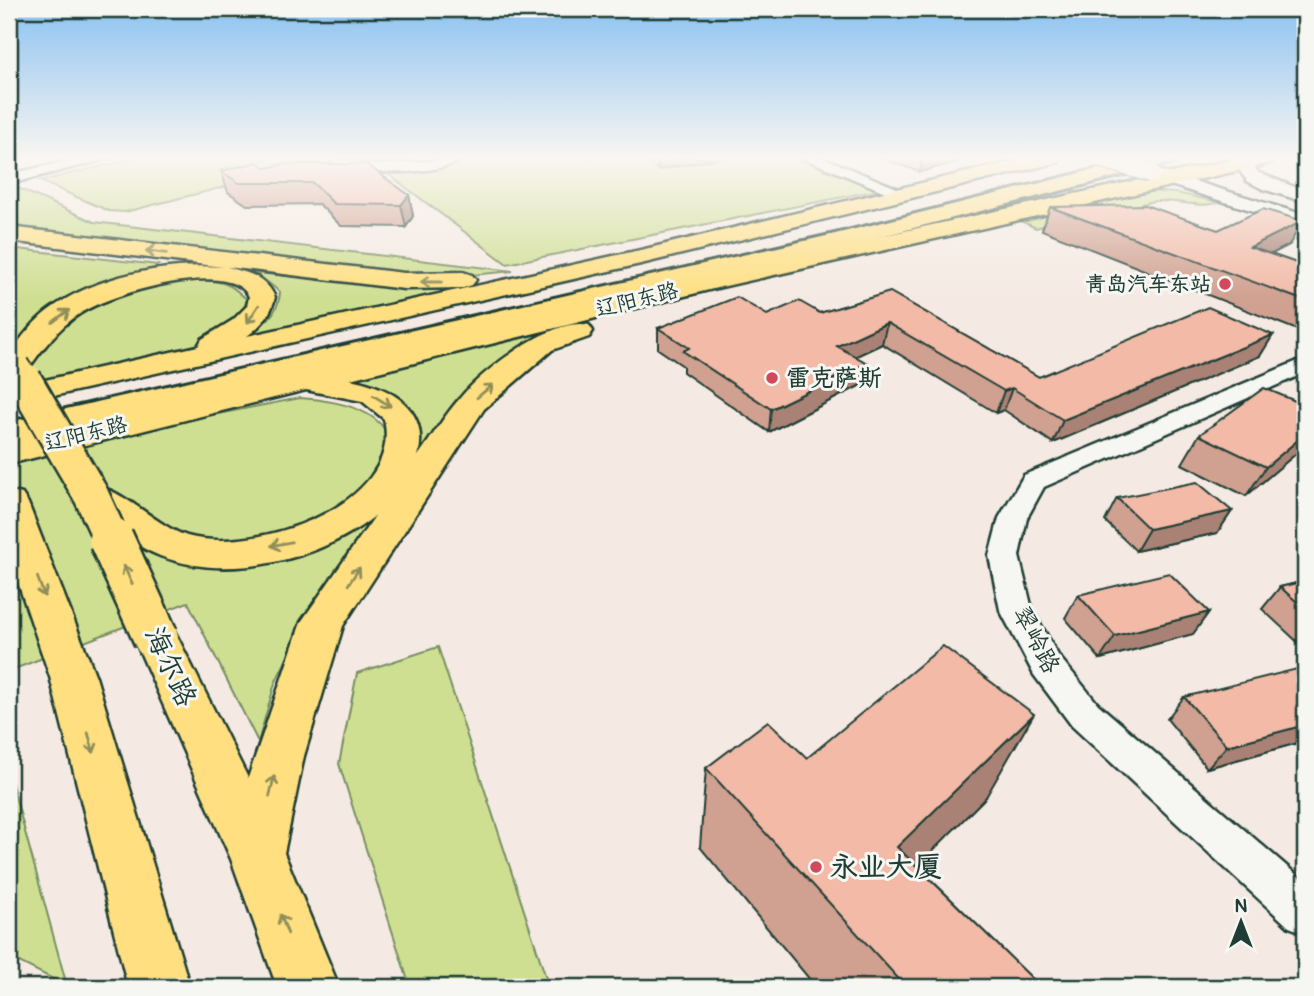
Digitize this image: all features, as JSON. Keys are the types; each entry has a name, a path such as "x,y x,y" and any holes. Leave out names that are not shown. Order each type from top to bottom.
{"highway":[{"name":"辽阳东路","path":"9,414 801,232 909,204"},
{"name":"辽阳东路","path":"9,433 835,241 1010,204"}],"main road":[{"name":"辽阳东路","path":"11,374 185,358 645,256 854,204"},
{"name":"辽阳东路","path":"9,453 1031,204"},
{"path":"1260,204 1305,221"},
{"path":"9,234 433,282 492,278 645,256 853,217"},
{"path":"256,853 279,756 323,622 471,403 542,344 835,241"},
{"path":"11,374 58,316 103,291 155,278 197,273 246,280 257,288 261,298 258,310 246,325 226,339 185,358"},
{"name":"海尔路","path":"11,374 91,495 256,853 308,987"},
{"path":"91,495 158,540 190,551 233,554 295,541 344,520 376,496 398,470 405,432 396,411 381,398 337,386 292,384"},
{"path":"12,522 73,677 159,987"}],"street":[{"name":"翠岭路","path":"1305,365 1034,481 1013,518 1004,555 1016,610 1046,665 1085,715 1305,911"}],"green space":[{"path":"9,204 55,204 94,222 513,271 450,277 404,274 9,229"},
{"path":"94,204 155,204 125,212 109,211"},
{"path":"429,204 805,204 507,264"},
{"path":"1093,204 1141,204 1117,210 1103,209 1036,228 1023,222"},
{"path":"9,248 158,265 117,295 174,282 204,280 230,286 247,299 241,315 225,330 201,344 98,374 9,391"},
{"path":"256,273 404,288 466,288 240,340 272,315 279,301 280,292"},
{"path":"584,317 529,341 492,367 445,419 405,475 413,430 331,379"},
{"path":"300,398 334,402 368,414 380,424 387,436 387,452 378,471 345,508 375,521 309,613 275,683 258,742 188,602 9,671 9,464 167,424"},
{"path":"438,647 549,987 410,987 339,764 357,673"},
{"path":"9,773 67,986 9,957"}],"building":[{"path":"1145,205 1218,230 1263,209 1303,221 1250,247 1305,266 1305,301 1050,207"},
{"path":"890,292 1039,377 1208,307 1273,335 1063,420 1012,388 1004,391 887,323 837,346 867,363 771,409 683,351 689,348 658,328 737,297 767,315 799,301 820,313"},
{"path":"1264,388 1305,405 1305,434 1266,467 1199,435"},
{"path":"1197,482 1232,511 1149,529 1117,498"},
{"path":"1169,573 1209,612 1115,636 1078,595"},
{"path":"1305,581 1305,609 1280,587"},
{"path":"943,646 1034,714 897,847 1041,987 906,987 706,768 768,721 807,758"},
{"path":"1301,668 1305,673 1305,725 1227,746 1184,697"}],"place":[{"name":"青岛汽车东站","path":"1225,284"},
{"name":"雷克萨斯","path":"772,378"},
{"name":"永业大厦","path":"816,867"}]}
